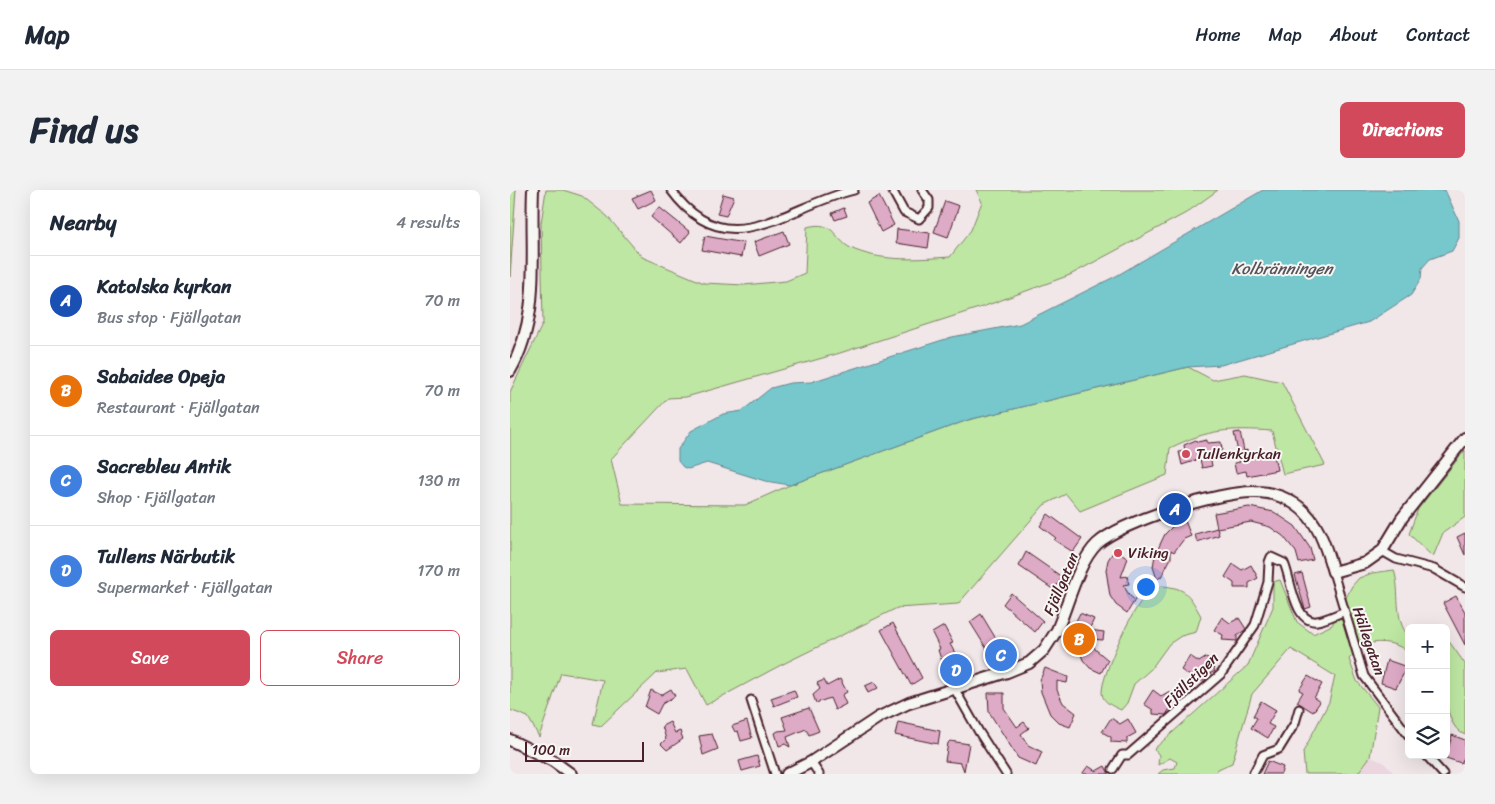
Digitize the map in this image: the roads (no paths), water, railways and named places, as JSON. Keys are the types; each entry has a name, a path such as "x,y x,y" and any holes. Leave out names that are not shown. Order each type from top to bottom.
{"street":[{"path":"510,371 519,354 531,312 533,190"},
{"path":"671,190 689,212 708,223 731,230 774,220 839,193 854,190"},
{"path":"892,190 904,212 919,219 929,208 929,200 922,190"},
{"path":"1333,572 1365,563 1382,551 1402,518 1465,438"},
{"name":"Fjällgatan","path":"787,774 811,762 879,717 909,703 1007,672 1035,659 1054,636 1084,564 1098,543 1130,525 1188,505 1254,492 1282,497 1305,512 1315,525 1327,548 1333,572"},
{"path":"1382,551 1396,559 1434,569 1465,587"},
{"name":"Fjällstigen","path":"1113,769 1122,755 1128,755 1221,674 1255,626 1268,582 1269,562 1272,557 1284,563 1298,610 1306,619 1317,621 1343,612"},
{"name":"Hällegatan","path":"1333,572 1343,612 1364,676 1405,731"},
{"path":"954,688 1006,774"},
{"path":"751,700 776,774"},
{"path":"1252,774 1263,755 1276,752 1279,749 1295,723 1298,709"},
{"path":"510,740 554,761 571,774"},
{"path":"1430,759 1443,774"},
{"path":"811,762 819,774"}],"water":[{"name":"Kolbränningen","path":"1263,190 1445,190 1459,221 1459,238 1452,251 1430,259 1422,268 1421,279 1411,295 1369,322 1221,365 1188,367 968,420 790,485 765,481 707,463 688,469 683,467 678,461 678,449 691,431 723,414 742,411 771,388 790,383 811,382 952,337 1020,324 1118,275"}],"place":[{"name":"Tullenkyrkan","path":"1186,454"},
{"name":"Katolska kyrkan","path":"1175,509"},
{"name":"Viking","path":"1118,553"},
{"name":"Sabaidee Opeja","path":"1079,639"},
{"name":"Sacrebleu Antik","path":"1001,655"},
{"name":"Tullens Närbutik","path":"956,670"}]}
